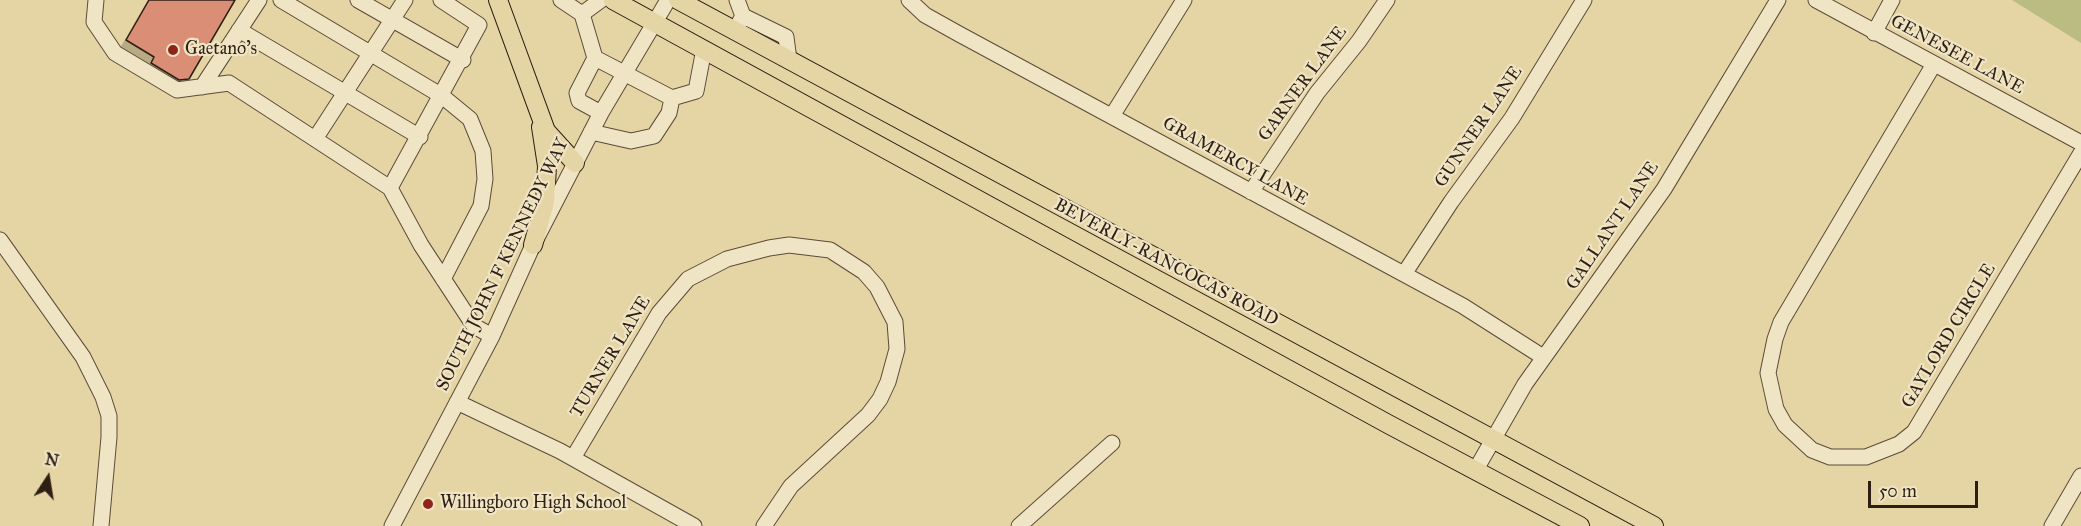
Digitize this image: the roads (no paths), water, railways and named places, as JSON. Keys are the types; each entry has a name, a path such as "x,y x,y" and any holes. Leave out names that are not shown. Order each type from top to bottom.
{"main road":[{"path":"498,0 539,113 554,142 576,163"},
{"name":"BEVERLY-RANCOCAS ROAD","path":"613,0 1475,471 1580,526"},
{"name":"BEVERLY-RANCOCAS ROAD","path":"678,0 739,23 789,60 1654,526"},
{"path":"533,245 545,202 547,166 539,113"}],"street":[{"path":"96,0 94,22 115,53 177,90 229,83 390,188 421,245 474,326 492,336"},
{"path":"202,87 259,0"},
{"path":"281,0 442,96 470,119 483,151 485,179 481,206 443,279"},
{"path":"358,0 462,60"},
{"path":"315,139 405,0"},
{"path":"390,188 420,137 479,25 441,0"},
{"path":"561,0 582,14 595,58 577,93 579,100 601,113"},
{"path":"582,14 601,0"},
{"name":"SOUTH JOHN F KENNEDY WAY","path":"392,526 492,336 533,245 601,113 669,0"},
{"path":"737,0 739,23"},
{"name":"GRAMERCY LANE","path":"909,0 925,15 959,34 1481,316 1543,357"},
{"path":"1112,116 1184,0"},
{"name":"GARNER LANE","path":"1251,192 1317,93 1359,41 1387,0"},
{"name":"GUNNER LANE","path":"1404,274 1451,202 1512,118 1584,0"},
{"name":"GALLANT LANE","path":"1475,471 1492,438 1543,357 1651,209 1778,0"},
{"name":"GENESEE LANE","path":"1816,0 2081,143"},
{"path":"1874,33 1892,0"},
{"path":"239,30 420,137"},
{"path":"595,58 672,98 696,91 704,49"},
{"name":"GAYLORD CIRCLE","path":"1934,64 1781,322 1775,339 1768,373 1776,409 1785,425 1812,450 1830,457 1866,457 1899,444 1914,432 2081,153"},
{"path":"591,132 631,141 654,136 669,113 672,98"},
{"path":"0,240 83,357 103,397 109,416 109,437 100,526"},
{"name":"TURNER LANE","path":"573,458 659,313 688,279 717,263 769,248 789,244 830,250 864,272 877,287 895,322 897,349 888,382 880,399 868,415 791,486 764,526"},
{"path":"457,402 573,458 694,526"},
{"path":"1019,526 1112,443"},
{"path":"2052,526 2081,476"}],"place":[{"name":"Gaetano's","path":"173,50"},
{"name":"Willingboro High School","path":"428,504"}]}
